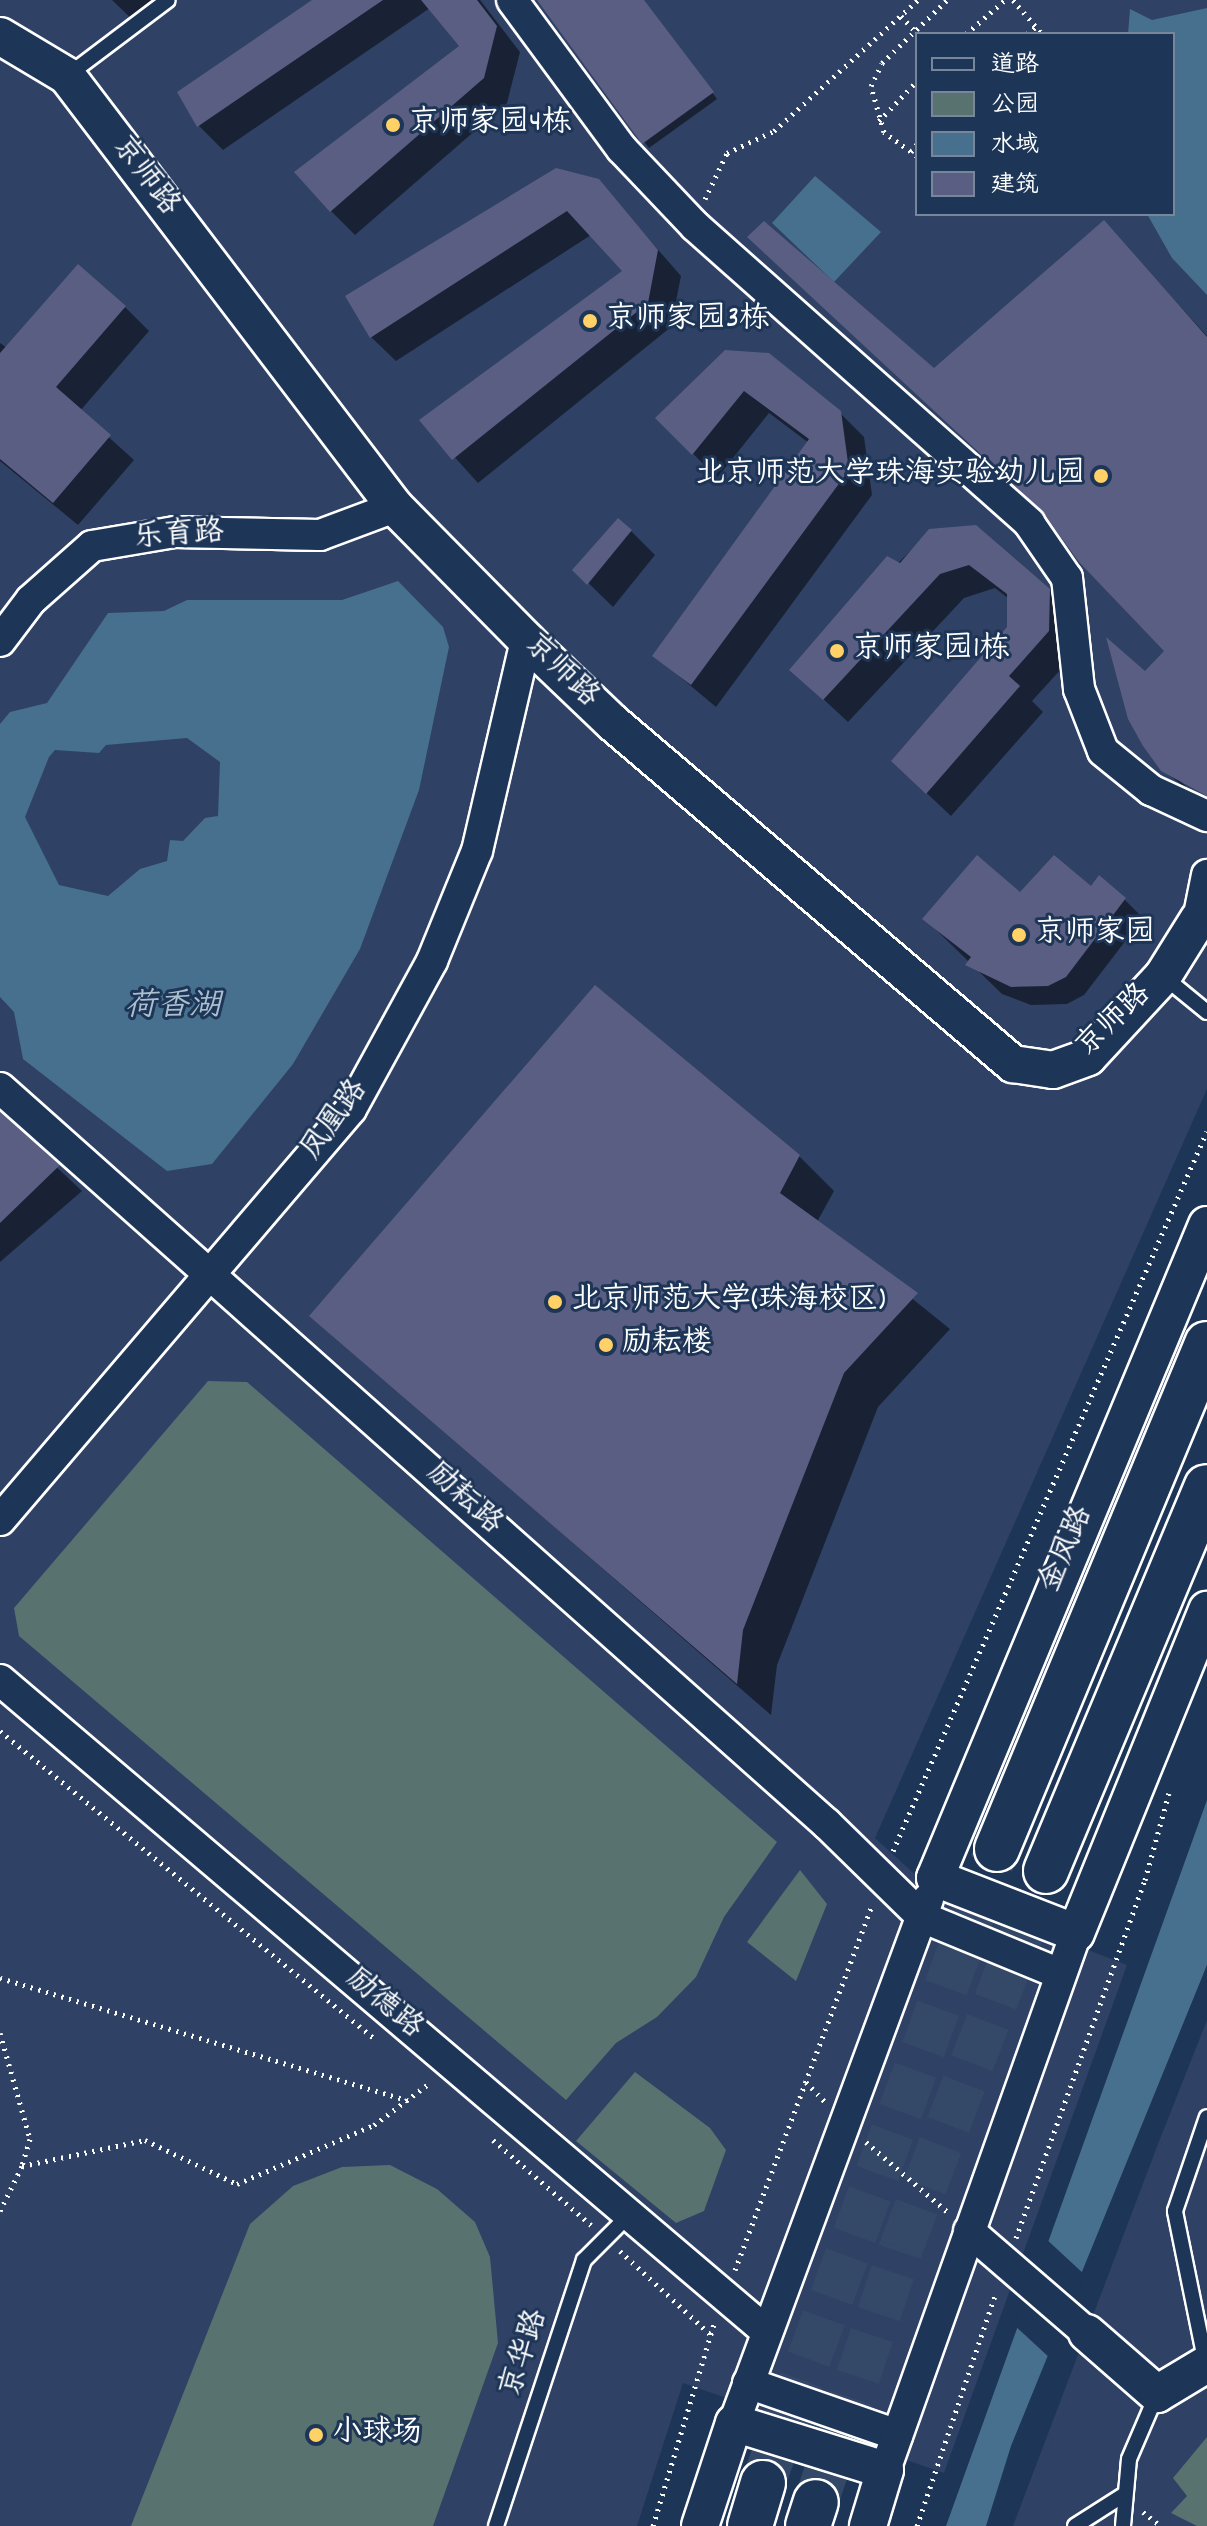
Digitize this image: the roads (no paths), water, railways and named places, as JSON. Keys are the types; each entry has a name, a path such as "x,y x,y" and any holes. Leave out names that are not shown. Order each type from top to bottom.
{"highway":[{"name":"金凤路","path":"997,1849 1207,1344"},
{"path":"1046,1871 1207,1487"},
{"path":"750,2526 763,2483"}],"street":[{"path":"512,0 622,149 695,226 1029,523 1067,578 1079,689 1103,751 1151,790 1207,816"},
{"name":"京师路","path":"0,36 67,76 395,507 526,640 613,723 1013,1064 1053,1070 1088,1057 1163,976 1203,923"},
{"name":"乐育路","path":"0,641 31,600 92,546 175,532 320,535 395,507"},
{"name":"凤凰路","path":"0,1520 213,1277 351,1109 432,961 477,851 526,640"},
{"path":"1203,923 1207,875"},
{"name":"励耘路","path":"0,1088 883,1876 922,1917"},
{"name":"金凤路","path":"935,1878 1207,1225"},
{"path":"868,2526 897,2435 1060,1974 1207,1610"},
{"name":"励德路","path":"0,1680 766,2331"},
{"path":"700,2526 766,2331 935,1878 1076,1933"},
{"path":"922,1917 1060,1974"},
{"path":"969,2231 1157,2394 1207,2364"},
{"path":"748,2383 897,2435"},
{"path":"734,2423 885,2470"}],"lane":[{"path":"67,76 168,0"},
{"path":"1163,976 1207,1012"},
{"path":"1207,2117 1175,2211 1207,2364"},
{"name":"京华路","path":"496,2526 584,2260 630,2214"},
{"path":"1123,2526 1122,2496 1139,2425 1157,2394"},
{"path":"1075,2526 1122,2496"}],"water":[{"path":"1207,8 1207,295 1172,258 1148,216 1175,216 1175,32 1128,32 1130,9 1152,20"},
{"path":"815,176 881,232 834,282 772,223"},
{"name":"荷香湖","path":"398,581 443,627 449,647 419,790 360,949 293,1064 212,1164 167,1171 23,1059 14,1012 0,997 0,724 10,712 47,703 108,613 164,611 187,600 342,600","holes":["187,738 220,762 218,816 205,818 183,841 170,840 167,861 140,869 108,896 59,885 25,817 49,757 55,750 99,753 106,745"]},
{"path":"1207,1800 1207,1965 1011,2446 986,2526 946,2526"}],"tunnel":[{"path":"763,2483 997,1849"},
{"path":"816,2502 901,2248 1046,1871"}],"place":[{"name":"京师家园4栋","path":"393,125"},
{"name":"京师家园3栋","path":"590,321"},
{"name":"北京师范大学珠海实验幼儿园","path":"1101,476"},
{"name":"京师家园1栋","path":"837,651"},
{"name":"京师家园","path":"1019,935"},
{"name":"北京师范大学(珠海校区)","path":"555,1302"},
{"name":"励耘楼","path":"606,1345"},
{"name":"小球场","path":"316,2435"}]}
